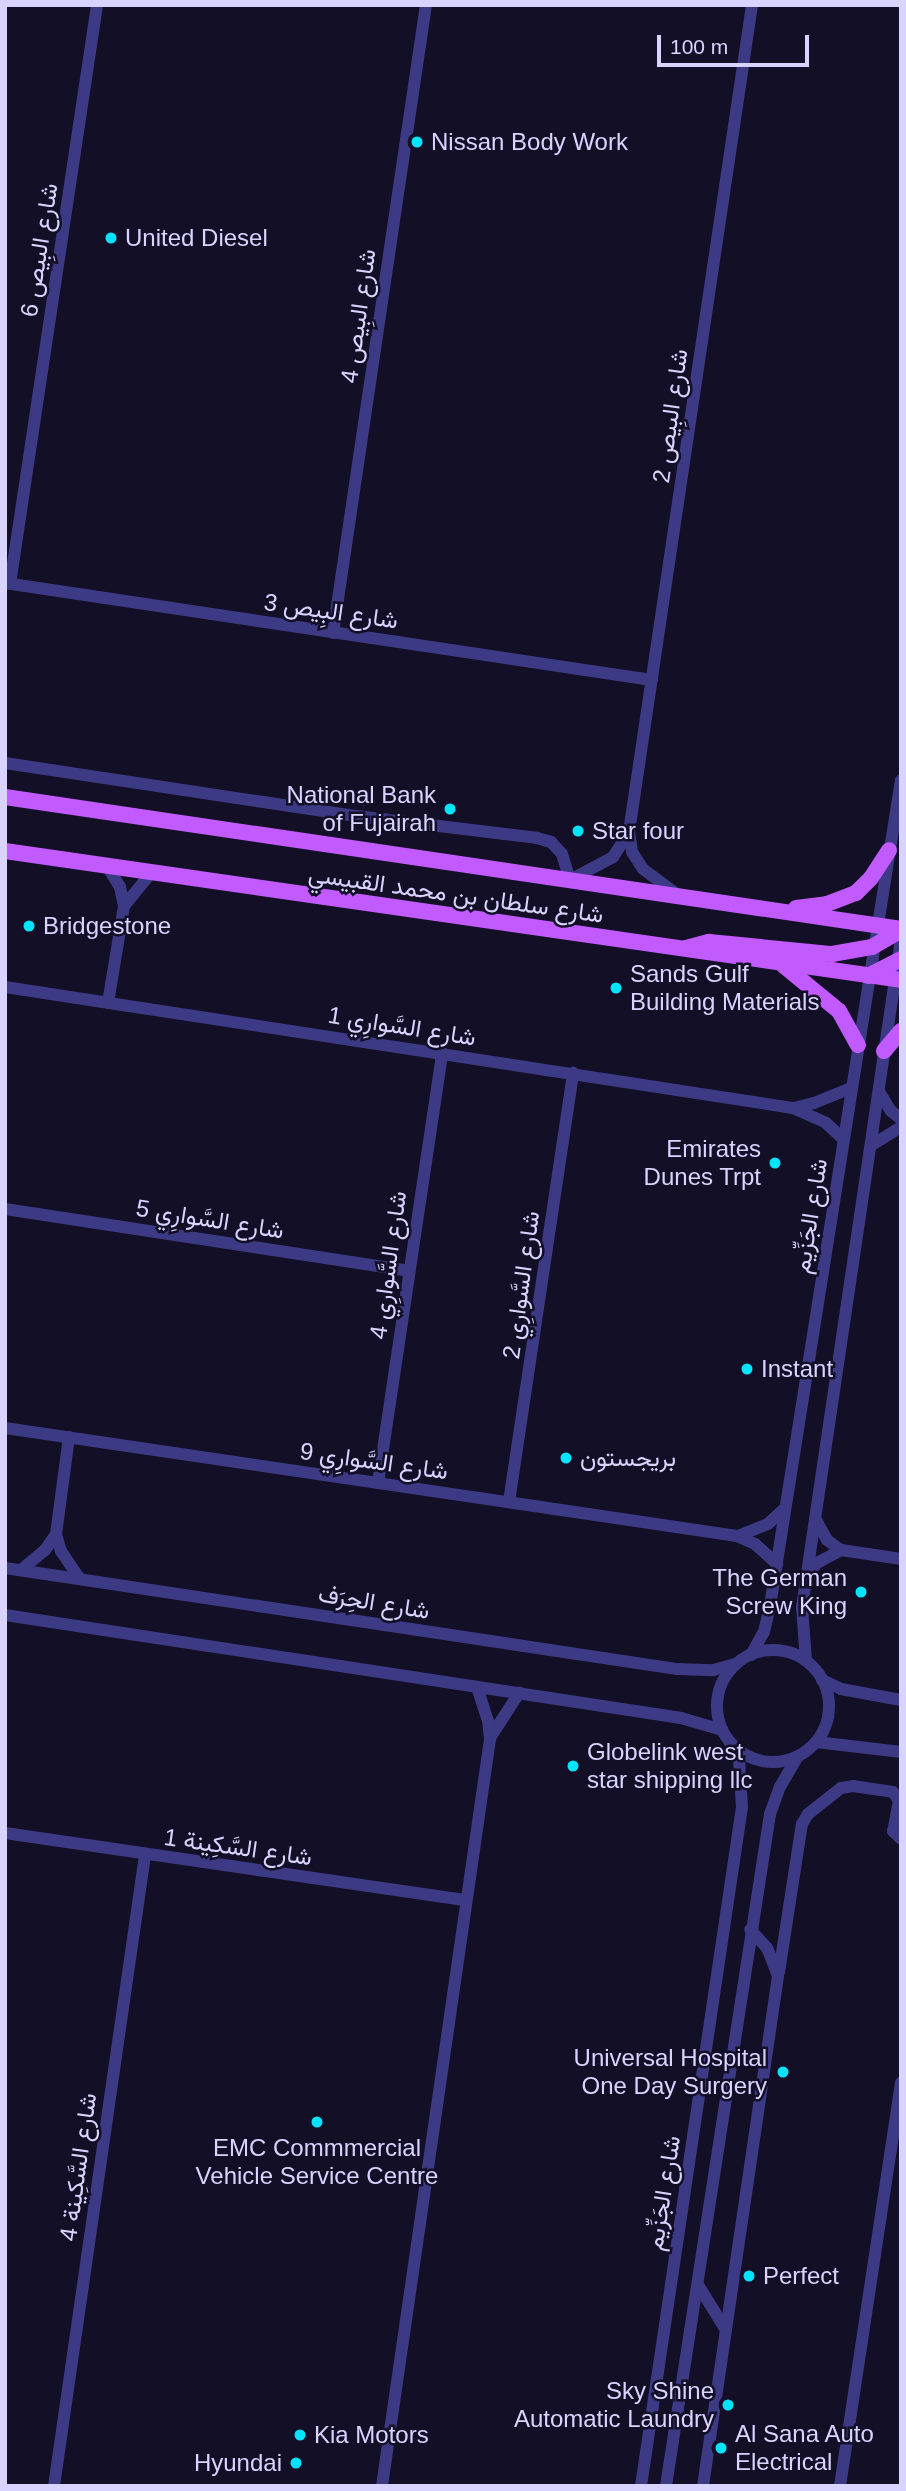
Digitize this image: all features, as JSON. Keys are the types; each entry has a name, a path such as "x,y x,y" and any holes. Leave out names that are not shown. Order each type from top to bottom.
{"main road":[{"name":"شارع سلطان بن محمد القبيسي","path":"5,797 901,929"},
{"path":"777,911 827,904 856,893 872,878 889,850"},
{"name":"شارع سلطان بن محمد القبيسي","path":"5,851 680,950 898,979"},
{"path":"680,950 709,942 831,954 872,947 901,929"},
{"path":"868,976 899,960"},
{"path":"781,964 808,983 839,1011 858,1045"},
{"path":"884,1051 901,1031"}],"street":[{"name":"شارع البِيص 6","path":"7,584 97,5"},
{"name":"شارع البِيص 4","path":"332,633 426,5"},
{"name":"شارع البِيص 2","path":"681,897 643,869 632,852 629,832 752,5"},
{"name":"شارع البِيص 3","path":"7,584 652,680"},
{"path":"5,763 348,815 537,838 551,842 562,853 570,880"},
{"name":"شارع الجَزِّيم","path":"751,1655 764,1632 777,1564 875,925 901,780"},
{"name":"شارع البِيص 2","path":"570,880 614,857 629,832"},
{"path":"107,866 120,887 124,906 108,1003"},
{"path":"124,906 151,873"},
{"name":"شارع الجَزِّيم","path":"806,1661 802,1607 880,1093 884,1051 898,979 901,939"},
{"name":"شارع السَّوارِي 1","path":"5,987 793,1108 825,1123 843,1139"},
{"name":"شارع السَّوارِي 4","path":"378,1483 442,1053"},
{"name":"شارع السَّوارِي 2","path":"509,1502 573,1073"},
{"name":"شارع السَّوارِي 1","path":"793,1108 814,1103 851,1087"},
{"path":"880,1093 891,1111 901,1119"},
{"path":"872,1145 901,1127"},
{"name":"شارع السَّوارِي 5","path":"5,1209 408,1271"},
{"name":"شارع السَّوارِي 9","path":"5,1427 737,1536 764,1550 777,1564"},
{"path":"69,1437 57,1534 61,1551 79,1578"},
{"path":"737,1536 768,1524 784,1509"},
{"path":"816,1518 822,1534 841,1550 901,1559"},
{"path":"21,1570 35,1559 57,1534"},
{"path":"806,1577 817,1563 841,1550"},
{"name":"شارع الحِرَف","path":"5,1567 677,1669 712,1670 736,1664"},
{"path":"5,1615 681,1718 726,1736"},
{"path":"822,1680 829,1712 816,1742 798,1756 774,1762 761,1760 738,1750 726,1736 718,1719 718,1695 722,1683 736,1664 751,1655 779,1651 806,1661 822,1680 841,1689 901,1700"},
{"path":"382,2486 490,1739 488,1721 477,1687"},
{"path":"490,1739 519,1693"},
{"name":"شارع الجَزِّيم","path":"641,2486 742,1807 739,1759 726,1736"},
{"path":"816,1742 901,1752"},
{"name":"شارع الجَزِّيم","path":"666,2486 750,1929 770,1814 780,1787 798,1756"},
{"path":"703,2486 802,1824 812,1811 835,1791 847,1786 893,1792 899,1798 893,1831 901,1839"},
{"name":"شارع السَّكِينة 1","path":"5,1833 466,1900"},
{"name":"شارع السَّكِينة 4","path":"54,2486 145,1854"},
{"path":"750,1929 772,1957 778,1976"},
{"path":"761,1940 770,1944 784,1942"},
{"path":"840,2486 901,2083"},
{"path":"698,2285 726,2330"}],"place":[{"name":"Nissan Body Work","path":"417,142"},
{"name":"United Diesel","path":"111,238"},
{"name":"National Bank of Fujairah","path":"450,809"},
{"name":"Star four","path":"578,831"},
{"name":"Bridgestone","path":"29,926"},
{"name":"Sands Gulf Building Materials","path":"616,988"},
{"name":"Emirates Dunes Trpt","path":"775,1163"},
{"name":"Instant","path":"747,1369"},
{"name":"بريجستون","path":"566,1458"},
{"name":"The German Screw King","path":"861,1592"},
{"name":"Globelink west star shipping llc","path":"573,1766"},
{"name":"Universal Hospital One Day Surgery","path":"783,2072"},
{"name":"EMC Commmercial Vehicle Service Centre","path":"317,2122"},
{"name":"Perfect","path":"749,2276"},
{"name":"Sky Shine Automatic Laundry","path":"728,2405"},
{"name":"Kia Motors","path":"300,2435"},
{"name":"Al Sana Auto Electrical","path":"721,2448"},
{"name":"Hyundai","path":"296,2463"}]}
